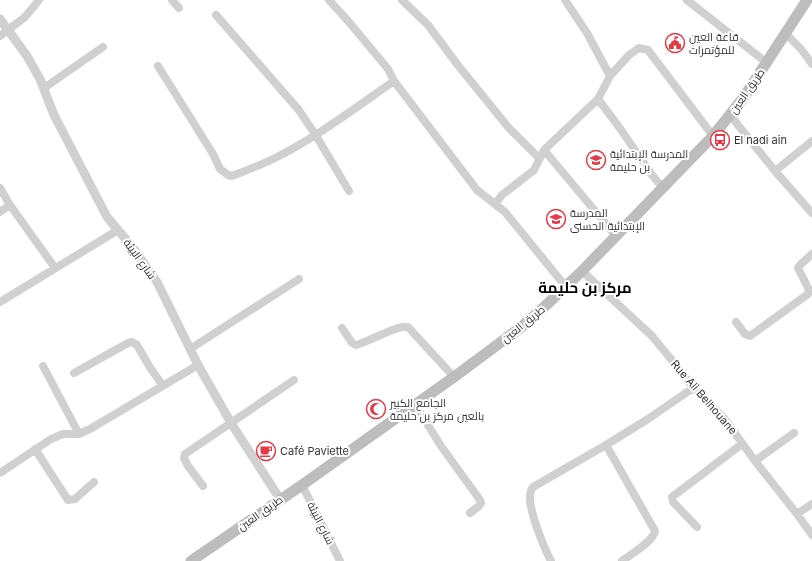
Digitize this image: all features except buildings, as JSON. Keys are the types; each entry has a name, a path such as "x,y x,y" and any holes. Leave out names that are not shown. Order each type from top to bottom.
{"main road":[{"name":"طريق العين","path":"191,561 454,378 520,328 566,287 713,136 730,115 766,63 807,0"}],"street":[{"path":"0,36 25,17 39,0"},
{"path":"172,0 179,8"},
{"path":"329,0 388,69 394,81 477,190 505,212 566,287"},
{"path":"402,0 428,25 508,127 539,158"},
{"path":"565,0 588,33 610,76"},
{"path":"687,0 766,63"},
{"path":"216,14 288,98 315,134 349,191"},
{"name":"شارع البيئة","path":"0,19 40,79 54,115 107,217 134,249 156,282 190,350 231,423 280,499"},
{"path":"786,34 801,49 812,64"},
{"path":"44,88 103,47"},
{"path":"495,204 502,195 534,170 544,150 598,100 610,76 635,50 639,48 648,50 713,136"},
{"path":"158,66 213,154 220,169 228,176 232,176 262,164 287,151 394,81"},
{"path":"598,100 663,188"},
{"path":"730,115 775,171 812,213"},
{"path":"775,171 812,141"},
{"path":"544,150 616,236"},
{"path":"0,188 10,205 55,268"},
{"path":"0,212 10,205"},
{"path":"0,302 118,230"},
{"path":"736,322 745,334 750,336 808,294 809,290 798,272 798,268 800,264 812,254"},
{"name":"Rue Ali Belhouane","path":"582,271 652,336 693,388 724,418 742,444 812,535"},
{"path":"190,350 299,279"},
{"path":"342,328 352,343 356,345 402,327 408,328 454,378"},
{"path":"74,373 132,342 137,345 163,386"},
{"path":"0,473 51,439 63,434 79,434 90,429 198,365"},
{"path":"43,366 79,434"},
{"path":"203,486 188,466 184,458 185,454 294,380"},
{"path":"551,561 545,548 531,502 531,492 533,487 606,445 648,419 693,388"},
{"path":"415,404 441,446 480,500 481,503 479,506 470,512"},
{"path":"755,461 794,434"},
{"path":"697,527 673,502 672,498 742,444"},
{"path":"606,445 655,531 651,539 622,561"},
{"path":"35,449 68,500 75,499 94,482"},
{"name":"شارع البيئة","path":"302,485 340,561"},
{"path":"797,514 812,504"}],"place":[{"name":"قاعة العين للمؤتمرات","path":"675,43"},
{"name":"El nadi ain","path":"720,140"},
{"name":"المدرسة الإبتدائية بن حليمة","path":"596,160"},
{"name":"المدرسة الإبتدائية الحسنى","path":"556,219"},
{"name":"الجامع الكبير بالعين مركز بن حليمة","path":"376,409"},
{"name":"Café Paviette","path":"266,451"}],"district":[{"name":"مركز بن حليمة","path":"585,288"}]}
